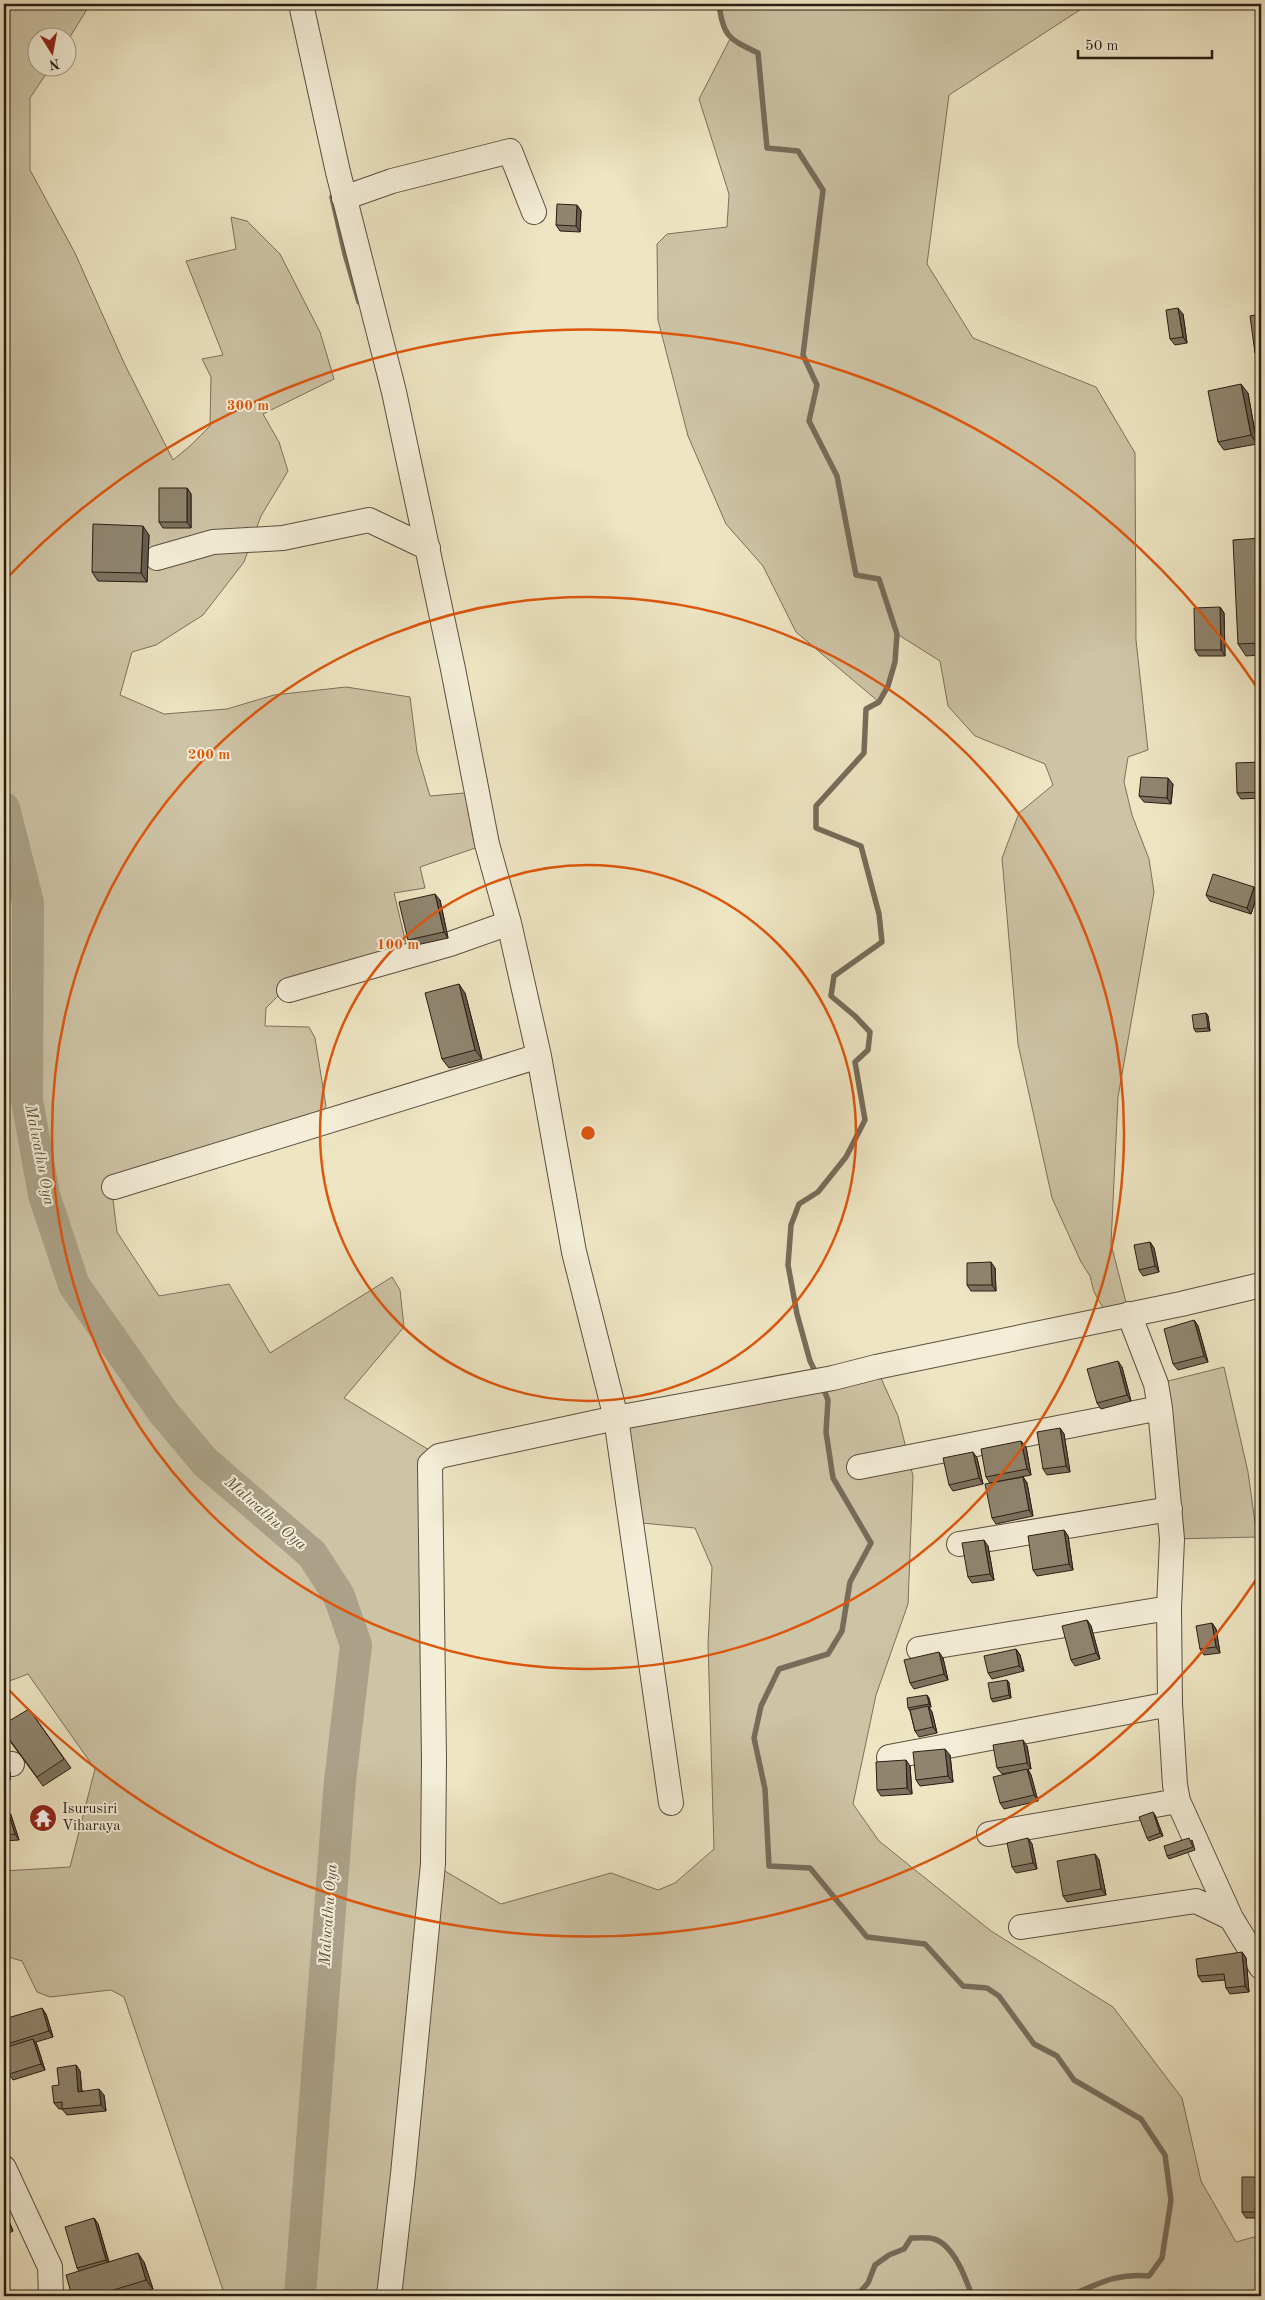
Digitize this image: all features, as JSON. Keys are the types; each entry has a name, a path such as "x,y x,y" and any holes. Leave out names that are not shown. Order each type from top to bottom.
{"street":[{"path":"301,4 344,198 394,392 428,548 487,844 509,923 539,1056 574,1252 616,1418 671,1803"},
{"path":"344,198 392,181 510,151 534,212"},
{"path":"157,558 213,542 283,538 369,520 428,548"},
{"path":"289,990 450,944 509,923"},
{"path":"114,1188 539,1056"},
{"path":"389,2296 403,2174 433,1864 434,1760 430,1464 438,1456 616,1418 833,1378 876,1367 1181,1304 1261,1285"},
{"path":"1129,1314 1156,1384 1160,1408 1172,1539 1169,1608 1170,1704 1175,1786 1178,1801 1231,1918 1261,1967"},
{"path":"859,1467 1160,1408"},
{"path":"960,1544 1170,1509"},
{"path":"919,1649 1169,1608"},
{"path":"889,1757 1170,1704"},
{"path":"989,1834 1178,1801"},
{"path":"1021,1927 1196,1901 1231,1918"},
{"path":"4,2168 50,2267 51,2296"}],"shaded area":[{"path":"4,4 84,4 86,11 75,28 28,28 28,78 43,78 30,98 30,170 75,253 125,365 173,460 210,426 211,377 202,359 223,355 186,261 236,249 231,217 247,221 280,254 320,332 334,379 263,414 279,442 288,471 261,516 244,562 203,615 156,645 132,652 120,695 164,714 227,709 274,695 346,687 410,697 417,752 430,796 476,792 487,844 420,867 425,888 394,893 408,952 286,988 266,1008 265,1026 309,1027 315,1038 326,1106 320,1118 147,1181 113,1200 117,1232 159,1296 229,1284 270,1353 392,1277 400,1290 404,1327 344,1398 439,1456 433,1864 501,1904 611,1873 658,1890 675,1883 714,1849 708,1643 712,1567 695,1528 631,1522 616,1418 876,1367 898,1416 913,1476 908,1604 876,1695 853,1804 879,1841 991,1931 1113,2007 1182,2098 1201,2181 1236,2242 1261,2235 1261,2296 225,2296 124,1997 111,1990 50,1997 37,1992 22,1961 8,1957 4,1958 4,1871 70,1867 95,1769 28,1674 4,1683"},
{"path":"719,4 1089,4 949,95 927,264 973,338 1096,387 1135,453 1136,640 1148,750 1128,757 1124,782 1132,815 1149,859 1154,892 1118,1097 1111,1244 1129,1314 1109,1318 1094,1292 1090,1276 1081,1262 1052,1198 1018,1044 1002,858 1019,813 1053,785 1045,764 975,736 948,706 940,661 897,634 895,662 888,686 879,702 796,632 763,566 726,524 688,436 658,320 657,244 667,234 727,227 729,194 699,99 730,39 721,18"},
{"path":"1224,1367 1248,1472 1257,1537 1172,1539 1156,1384"}],"building":[{"path":"557,204 577,205 576,226 556,225"},
{"path":"1178,308 1183,337 1170,339 1166,310"},
{"path":"1261,314 1261,353 1255,353 1250,316"},
{"path":"1241,384 1251,435 1218,442 1208,391"},
{"path":"159,488 187,488 187,522 159,522"},
{"path":"93,524 143,526 141,573 92,572"},
{"path":"1261,538 1261,643 1238,644 1233,540"},
{"path":"1220,607 1221,650 1195,650 1194,608"},
{"path":"1261,762 1261,792 1237,793 1236,763"},
{"path":"1141,777 1168,778 1167,798 1139,796"},
{"path":"1213,874 1254,887 1247,908 1206,895"},
{"path":"435,894 444,932 408,940 399,902"},
{"path":"459,984 475,1050 442,1059 425,993"},
{"path":"1206,1013 1208,1028 1194,1029 1192,1015"},
{"path":"1150,1242 1155,1266 1139,1270 1134,1245"},
{"path":"991,1262 992,1285 967,1285 967,1263"},
{"path":"1194,1320 1204,1356 1173,1364 1164,1329"},
{"path":"1118,1361 1127,1395 1097,1403 1087,1369"},
{"path":"1060,1428 1066,1466 1043,1469 1037,1432"},
{"path":"1021,1441 1027,1469 986,1477 981,1449"},
{"path":"973,1452 979,1478 949,1485 943,1458"},
{"path":"1023,1477 1029,1510 992,1518 985,1484"},
{"path":"1064,1530 1069,1564 1033,1570 1028,1536"},
{"path":"984,1540 990,1574 968,1577 962,1543"},
{"path":"1087,1620 1096,1653 1071,1660 1062,1626"},
{"path":"1212,1623 1216,1647 1200,1649 1196,1626"},
{"path":"1016,1649 1019,1666 988,1673 984,1656"},
{"path":"939,1652 944,1674 910,1683 904,1660"},
{"path":"1007,1680 1009,1695 991,1699 988,1683"},
{"path":"927,1695 929,1704 908,1708 907,1698"},
{"path":"928,1706 933,1727 915,1731 910,1710"},
{"path":"29,1709 64,1759 37,1777 4,1732 4,1724"},
{"path":"1023,1740 1027,1763 997,1768 993,1745"},
{"path":"945,1749 948,1776 916,1780 913,1752"},
{"path":"906,1760 907,1788 877,1790 876,1762"},
{"path":"4,1765 8,1769 8,1777 4,1781"},
{"path":"1027,1769 1034,1795 1000,1803 993,1777"},
{"path":"7,1809 15,1834 4,1835 4,1810"},
{"path":"1153,1812 1160,1833 1147,1838 1139,1817"},
{"path":"1028,1838 1033,1863 1012,1867 1007,1843"},
{"path":"1189,1838 1193,1847 1167,1856 1164,1846"},
{"path":"1095,1854 1101,1889 1063,1896 1057,1861"},
{"path":"1242,1952 1245,1986 1226,1988 1224,1974 1198,1976 1196,1959"},
{"path":"42,2008 49,2031 7,2044 4,2033 4,2019"},
{"path":"33,2039 41,2064 9,2074 4,2058 4,2048"},
{"path":"76,2065 78,2092 99,2089 101,2105 62,2109 62,2102 54,2103 52,2086 59,2085 57,2068"},
{"path":"1242,2177 1257,2177 1257,2212 1242,2212"},
{"path":"4,2213 9,2225 4,2228"},
{"path":"94,2218 106,2260 77,2268 65,2227"},
{"path":"138,2253 146,2280 107,2292 108,2296 72,2296 66,2275"},
{"path":"204,2292 205,2296 186,2296"}],"waterway":[{"path":"719,4 723,24 729,36 758,53 767,148 798,151 823,190 803,355 817,385 809,421 837,476 856,575 879,579 897,634 895,662 888,686 879,702 866,709 864,753 816,806 816,828 861,846 879,914 882,942 834,976 831,996 855,1016 870,1032 868,1050 855,1062 865,1120 846,1157 818,1192 799,1204 791,1225 788,1265 797,1314 810,1361 817,1375"},
{"path":"332,197 345,254 359,302"},
{"name":"Malwathu Oya","path":"4,808 28,903 27,1100 44,1195 74,1285 163,1412 205,1462 312,1554 339,1596 356,1645 340,1781 300,2296"},
{"path":"822,1385 828,1400 826,1432 833,1478 871,1543 850,1582 842,1631 828,1654 779,1669 761,1706 754,1738 765,1789 769,1866 810,1868 867,1937 925,1944 963,1986 987,1988 999,1996 1034,2044 1057,2056 1074,2080 1141,2119 1165,2155 1171,2200 1162,2258 1149,2276 1117,2278 1069,2296"},
{"path":"832,2296 860,2292 868,2283 875,2265 889,2255 904,2249 911,2238 934,2239 948,2248 958,2263 972,2296"}],"place":[{"name":"Isurusiri Viharaya","path":"43,1818"}]}
